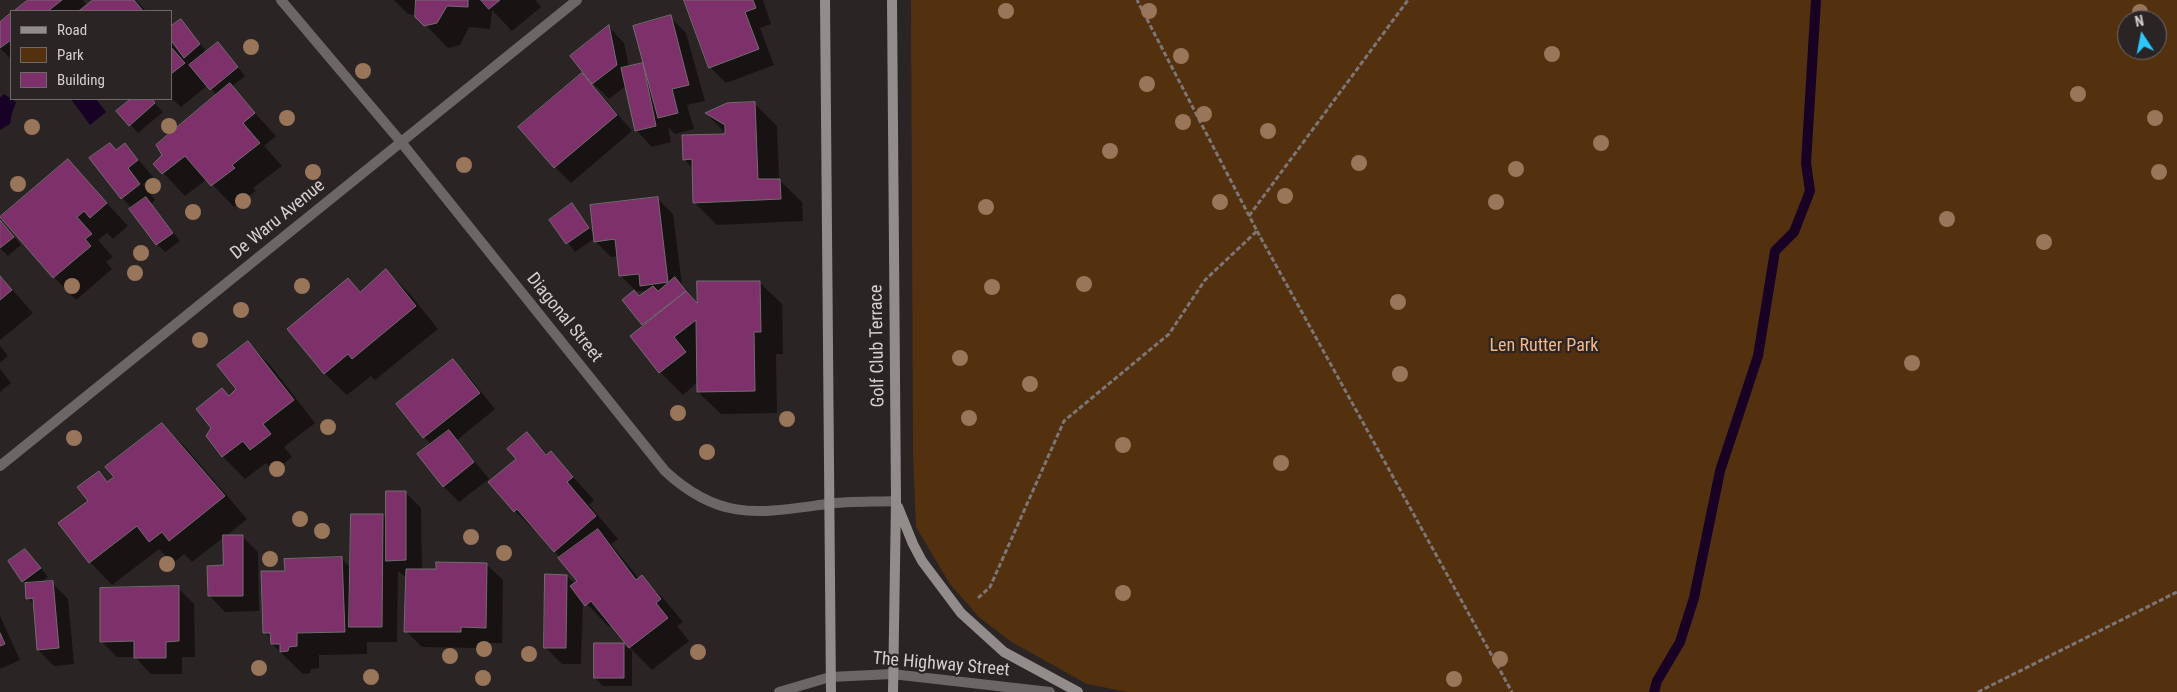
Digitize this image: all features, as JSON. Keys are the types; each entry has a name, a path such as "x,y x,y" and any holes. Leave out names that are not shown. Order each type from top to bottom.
{"street":[{"name":"Diagonal Street","path":"281,0 401,142 665,471 681,486 700,497 733,510 794,510 828,504 896,501"},
{"name":"De Waru Avenue","path":"0,466 578,0"},
{"path":"824,0 831,692"},
{"name":"Golf Club Terrace","path":"892,0 896,501 893,692"},
{"path":"896,501 913,544 922,560 961,613 1004,652 1078,692"},
{"name":"The Highway Street","path":"779,692 830,676 892,674 1050,692"}],"path":[{"path":"1137,0 1257,231 1512,692"},
{"path":"1249,216 1408,0"},
{"path":"961,613 990,587 1064,421 1169,334 1205,280 1257,231"},
{"path":"1978,692 2177,592"}],"green space":[{"name":"Len Rutter Park","path":"911,0 2177,0 2177,692 1128,692 1087,684 1010,641 979,617 950,584 916,527 913,451"}],"shaded area":[{"path":"4,94 10,100 16,102 10,124 0,130 0,98"},
{"path":"72,100 97,100 106,112 90,125"}],"building":[{"path":"28,0 62,0 49,10 15,10"},
{"path":"93,0 134,0 142,10 80,10"},
{"path":"416,0 468,0 468,7 447,6 437,23 424,26 415,17"},
{"path":"481,0 500,0 489,9"},
{"path":"684,0 753,0 756,8 745,12 759,49 709,68"},
{"path":"10,14 10,41 0,48 0,22"},
{"path":"671,15 689,85 672,89 678,113 658,118 633,26"},
{"path":"181,19 200,44 184,58 172,41 172,25"},
{"path":"609,25 617,65 592,84 570,56"},
{"path":"218,42 238,67 210,90 189,65"},
{"path":"172,48 185,63 172,73"},
{"path":"643,63 656,126 635,131 621,68"},
{"path":"582,73 617,115 554,168 518,127"},
{"path":"230,83 255,113 243,123 260,143 232,165 235,168 211,186 185,156 162,174 153,164 162,155 156,145"},
{"path":"130,100 153,100 155,103 129,126 116,111"},
{"path":"755,102 758,179 780,179 781,199 693,203 692,159 683,160 682,135 725,134 725,125 705,113 727,103"},
{"path":"110,143 116,150 125,143 138,160 128,168 140,184 121,199 89,158"},
{"path":"68,159 107,203 90,218 84,211 77,217 92,234 85,239 91,246 53,278 0,217"},
{"path":"146,197 173,233 156,245 129,209"},
{"path":"658,197 668,282 640,286 639,274 619,276 615,239 594,242 590,205"},
{"path":"572,203 589,228 566,244 549,220"},
{"path":"0,220 14,237 0,248"},
{"path":"386,269 416,306 352,359 348,354 324,374 287,329 348,278 360,292"},
{"path":"0,276 12,290 0,300"},
{"path":"675,277 686,291 642,325 622,300 634,290 639,296 653,286 658,291"},
{"path":"697,281 760,281 761,332 754,332 755,391 697,392 696,320 674,337 686,352 659,373 630,336 686,291 697,303"},
{"path":"248,341 294,400 263,424 271,434 250,450 243,441 222,457 206,436 211,428 196,409 222,388 229,396 236,389 217,365"},
{"path":"453,359 480,393 423,438 396,404"},
{"path":"162,423 225,496 169,541 162,532 149,542 137,526 89,563 58,523 88,501 77,487 99,471 107,482 114,477 105,467"},
{"path":"449,430 474,462 443,487 417,454"},
{"path":"527,432 546,455 551,451 573,477 567,482 596,516 554,552 517,509 514,512 488,482 516,459 507,449"},
{"path":"386,491 406,491 406,560 386,561"},
{"path":"351,514 383,514 382,627 349,627"},
{"path":"598,529 636,580 642,575 661,599 656,603 668,618 629,648 591,601 585,606 570,586 577,581 558,558"},
{"path":"223,535 243,535 243,596 208,596 207,566 223,565"},
{"path":"25,549 41,568 22,582 8,561"},
{"path":"342,557 345,632 297,633 297,646 289,647 288,651 280,652 280,644 271,644 270,633 263,633 261,571 285,571 284,559"},
{"path":"436,562 487,563 486,628 461,627 461,632 404,632 406,569 436,569"},
{"path":"545,574 567,575 566,648 544,648"},
{"path":"53,581 59,648 37,650 33,598 26,599 25,583"},
{"path":"179,586 179,641 166,642 166,658 134,658 134,641 100,642 100,588"},
{"path":"0,633 5,644 0,646"},
{"path":"594,643 624,643 624,678 594,678"}],"waterway":[{"path":"1654,692 1657,681 1680,642 1694,598 1720,471 1758,356 1775,251 1794,232 1810,191 1806,163 1816,0"}]}
